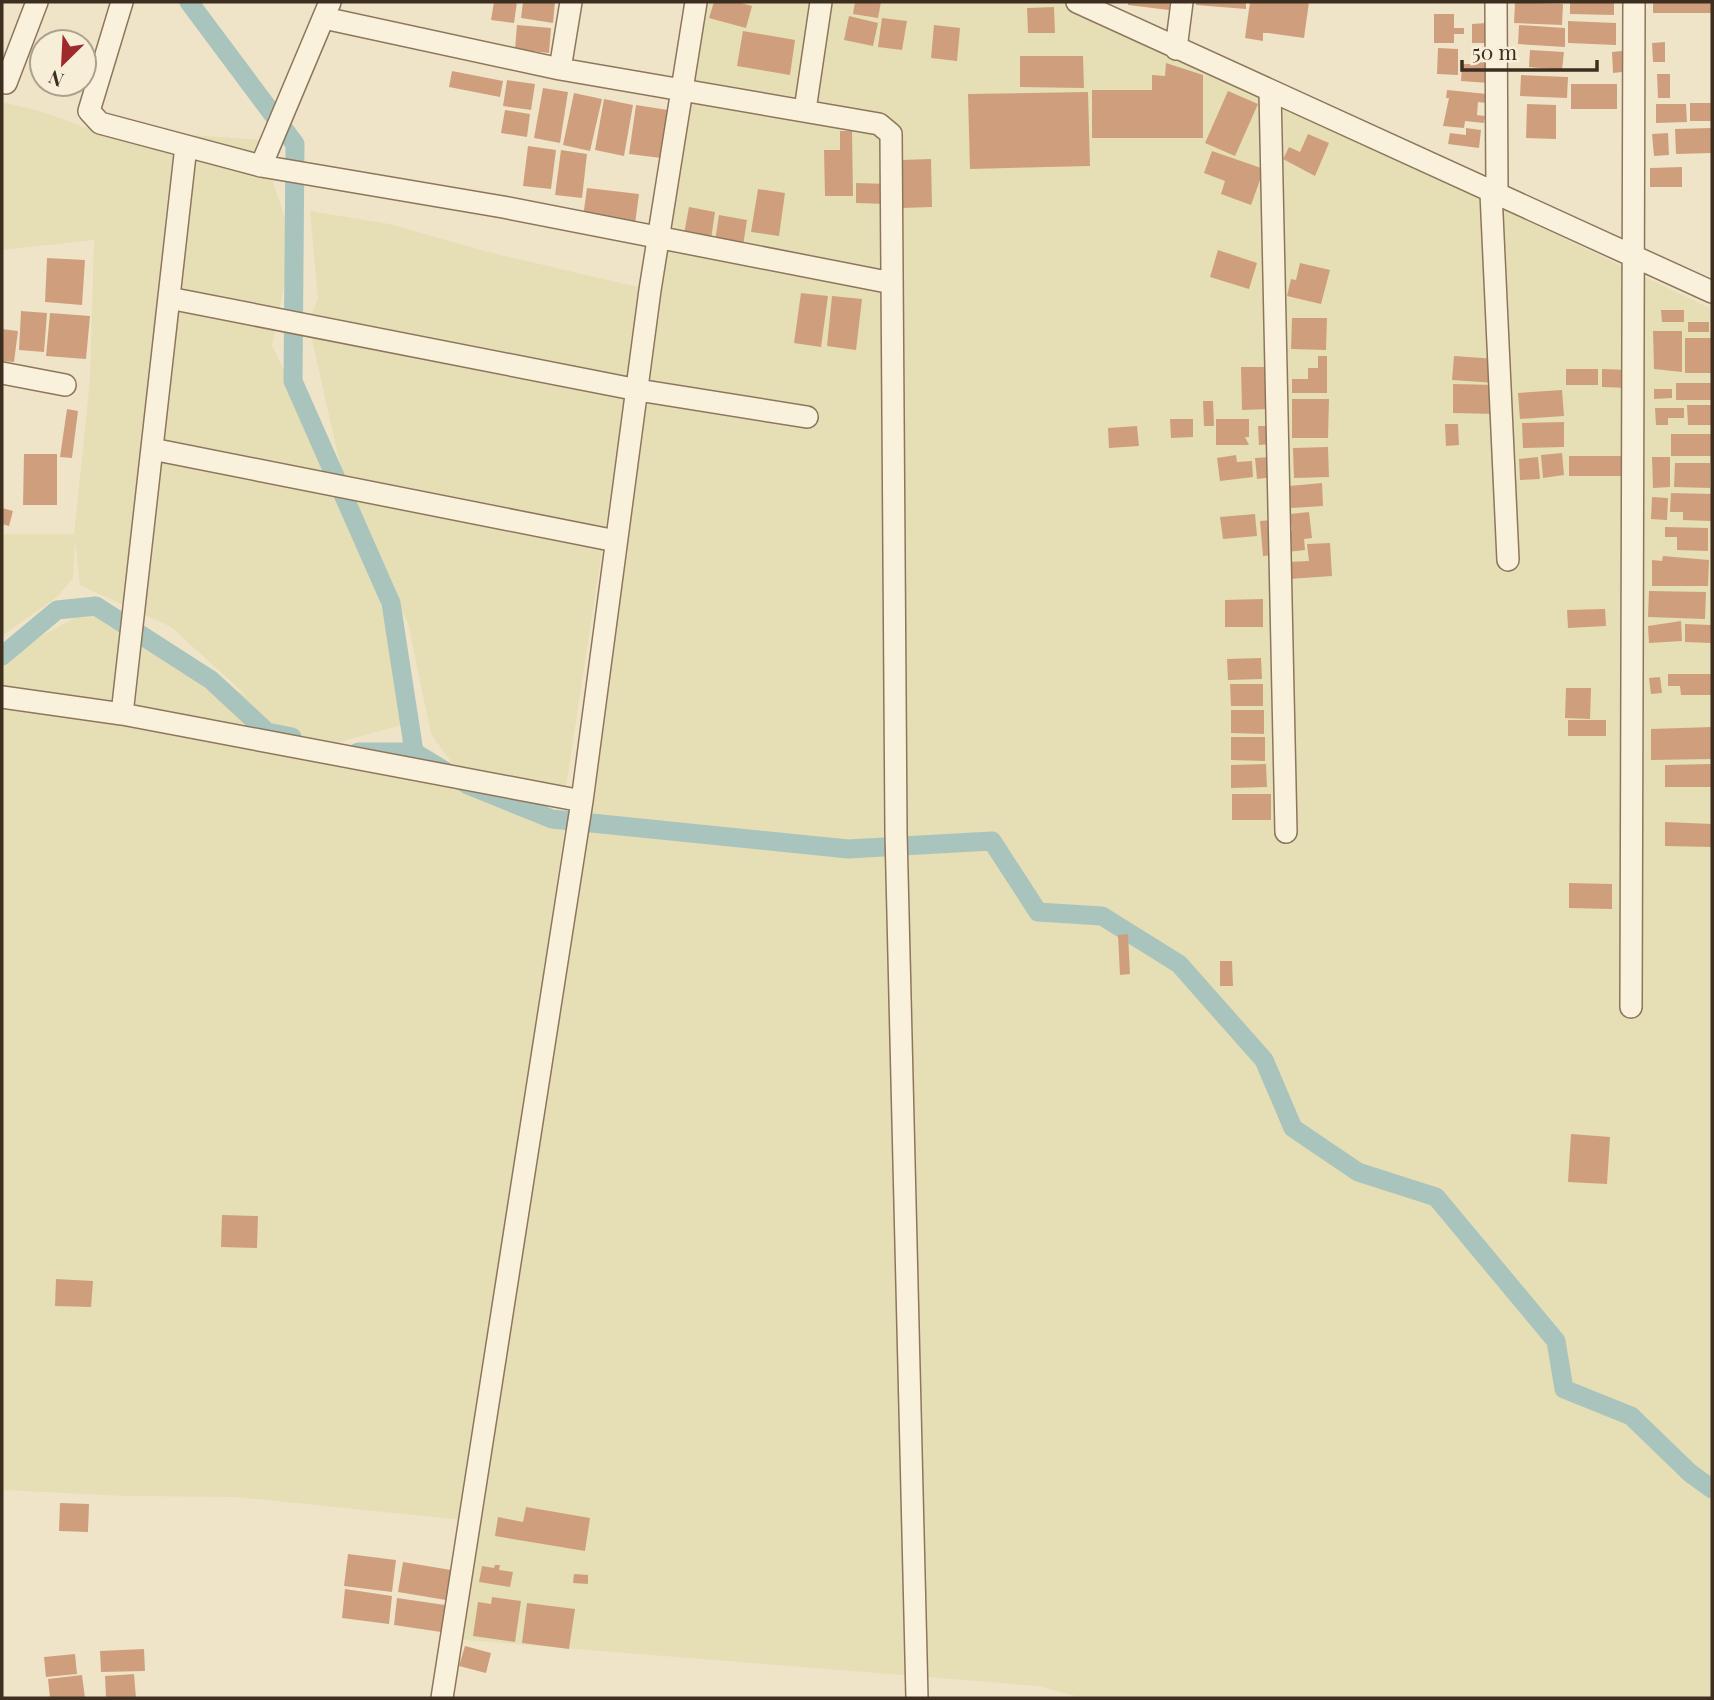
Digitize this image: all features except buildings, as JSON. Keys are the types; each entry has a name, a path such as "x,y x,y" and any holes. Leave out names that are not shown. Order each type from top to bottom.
{"street":[{"path":"6,83 37,2"},
{"path":"122,2 89,111 100,123 261,166 503,207 892,283"},
{"path":"560,69 571,2"},
{"path":"443,1698 582,801 658,239 696,2"},
{"path":"805,110 821,2"},
{"path":"1077,2 1712,292"},
{"path":"1176,49 1182,2"},
{"path":"1496,2 1494,194 1508,560"},
{"path":"1631,1007 1634,2"},
{"path":"261,166 327,10 560,69 879,124 891,134 896,832 917,1698"},
{"path":"1270,91 1286,832"},
{"path":"122,714 186,146"},
{"path":"169,298 638,390 807,417"},
{"path":"2,373 65,385"},
{"path":"152,449 616,541"},
{"path":"2,697 122,714 582,801"}],"shaded area":[{"path":"700,2 1069,2 1712,309 1712,1698 1083,1698 1039,1686 453,1639 485,1415 592,808"},
{"path":"2,102 43,112 83,127 259,140 293,242 272,345 351,513 308,322 318,299 310,211 389,224 488,252 642,288 563,807 468,785 431,734 408,623 354,520 368,550 409,723 329,745 566,819 463,1520 237,1497 127,1496 2,1490 2,658 96,606 248,697 171,627 80,585 75,541 73,578 57,597 2,636 2,534 74,534 90,381 94,240 2,250"}],"waterway":[{"path":"189,2 295,144 293,381 391,603 414,752"},
{"path":"2,656 57,610 96,606 211,680 267,732 292,737"},
{"path":"358,752 414,752 468,785 552,819 848,849 992,841 1038,912 1102,916 1179,964 1264,1060 1293,1128 1358,1172 1436,1197 1556,1341 1564,1389 1631,1416 1690,1473 1712,1489"}]}
